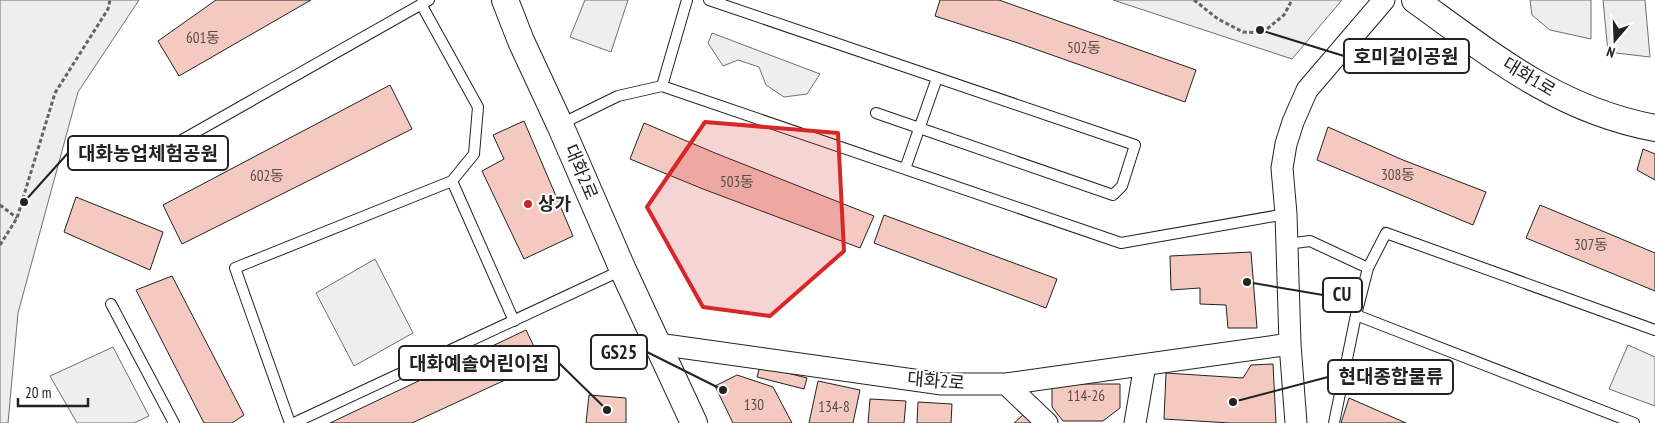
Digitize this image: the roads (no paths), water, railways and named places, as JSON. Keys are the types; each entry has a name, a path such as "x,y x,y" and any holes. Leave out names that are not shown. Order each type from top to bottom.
{"street":[{"name":"대화2로","path":"505,0 521,41 623,270 694,423"},
{"path":"1296,423 1290,344 1286,214 1282,168 1286,144 1307,90 1384,0"},
{"name":"대화1로","path":"1416,0 1516,71 1556,94 1595,112 1629,123 1655,128"},
{"name":"대화2로","path":"658,344 942,384 1006,384 1290,344"},
{"path":"1135,423 1145,364"},
{"path":"1006,384 1047,423"}],"lane":[{"path":"662,86 687,0"},
{"path":"709,0 1136,145 1122,186 1113,196 876,113"},
{"path":"172,145 425,2 478,107 474,154 452,181 235,268 292,423 623,270"},
{"path":"905,169 936,78"},
{"path":"560,125 618,96 662,86 1121,242 1286,214"},
{"path":"452,181 514,321"},
{"path":"1334,423 1356,315 1368,268 1386,234 1655,330"},
{"path":"1287,244 1310,240 1368,268"},
{"path":"111,304 174,423"},
{"path":"1356,315 1634,423"}],"place":[{"name":"호미걸이공원","path":"1260,30"},
{"name":"대화농업체험공원","path":"24,202"},
{"name":"상가","path":"528,204"},
{"name":"CU","path":"1247,282"},
{"name":"GS25","path":"723,390"},
{"name":"현대종합물류","path":"1233,402"},
{"name":"대화예솔어린이집","path":"607,410"}]}
